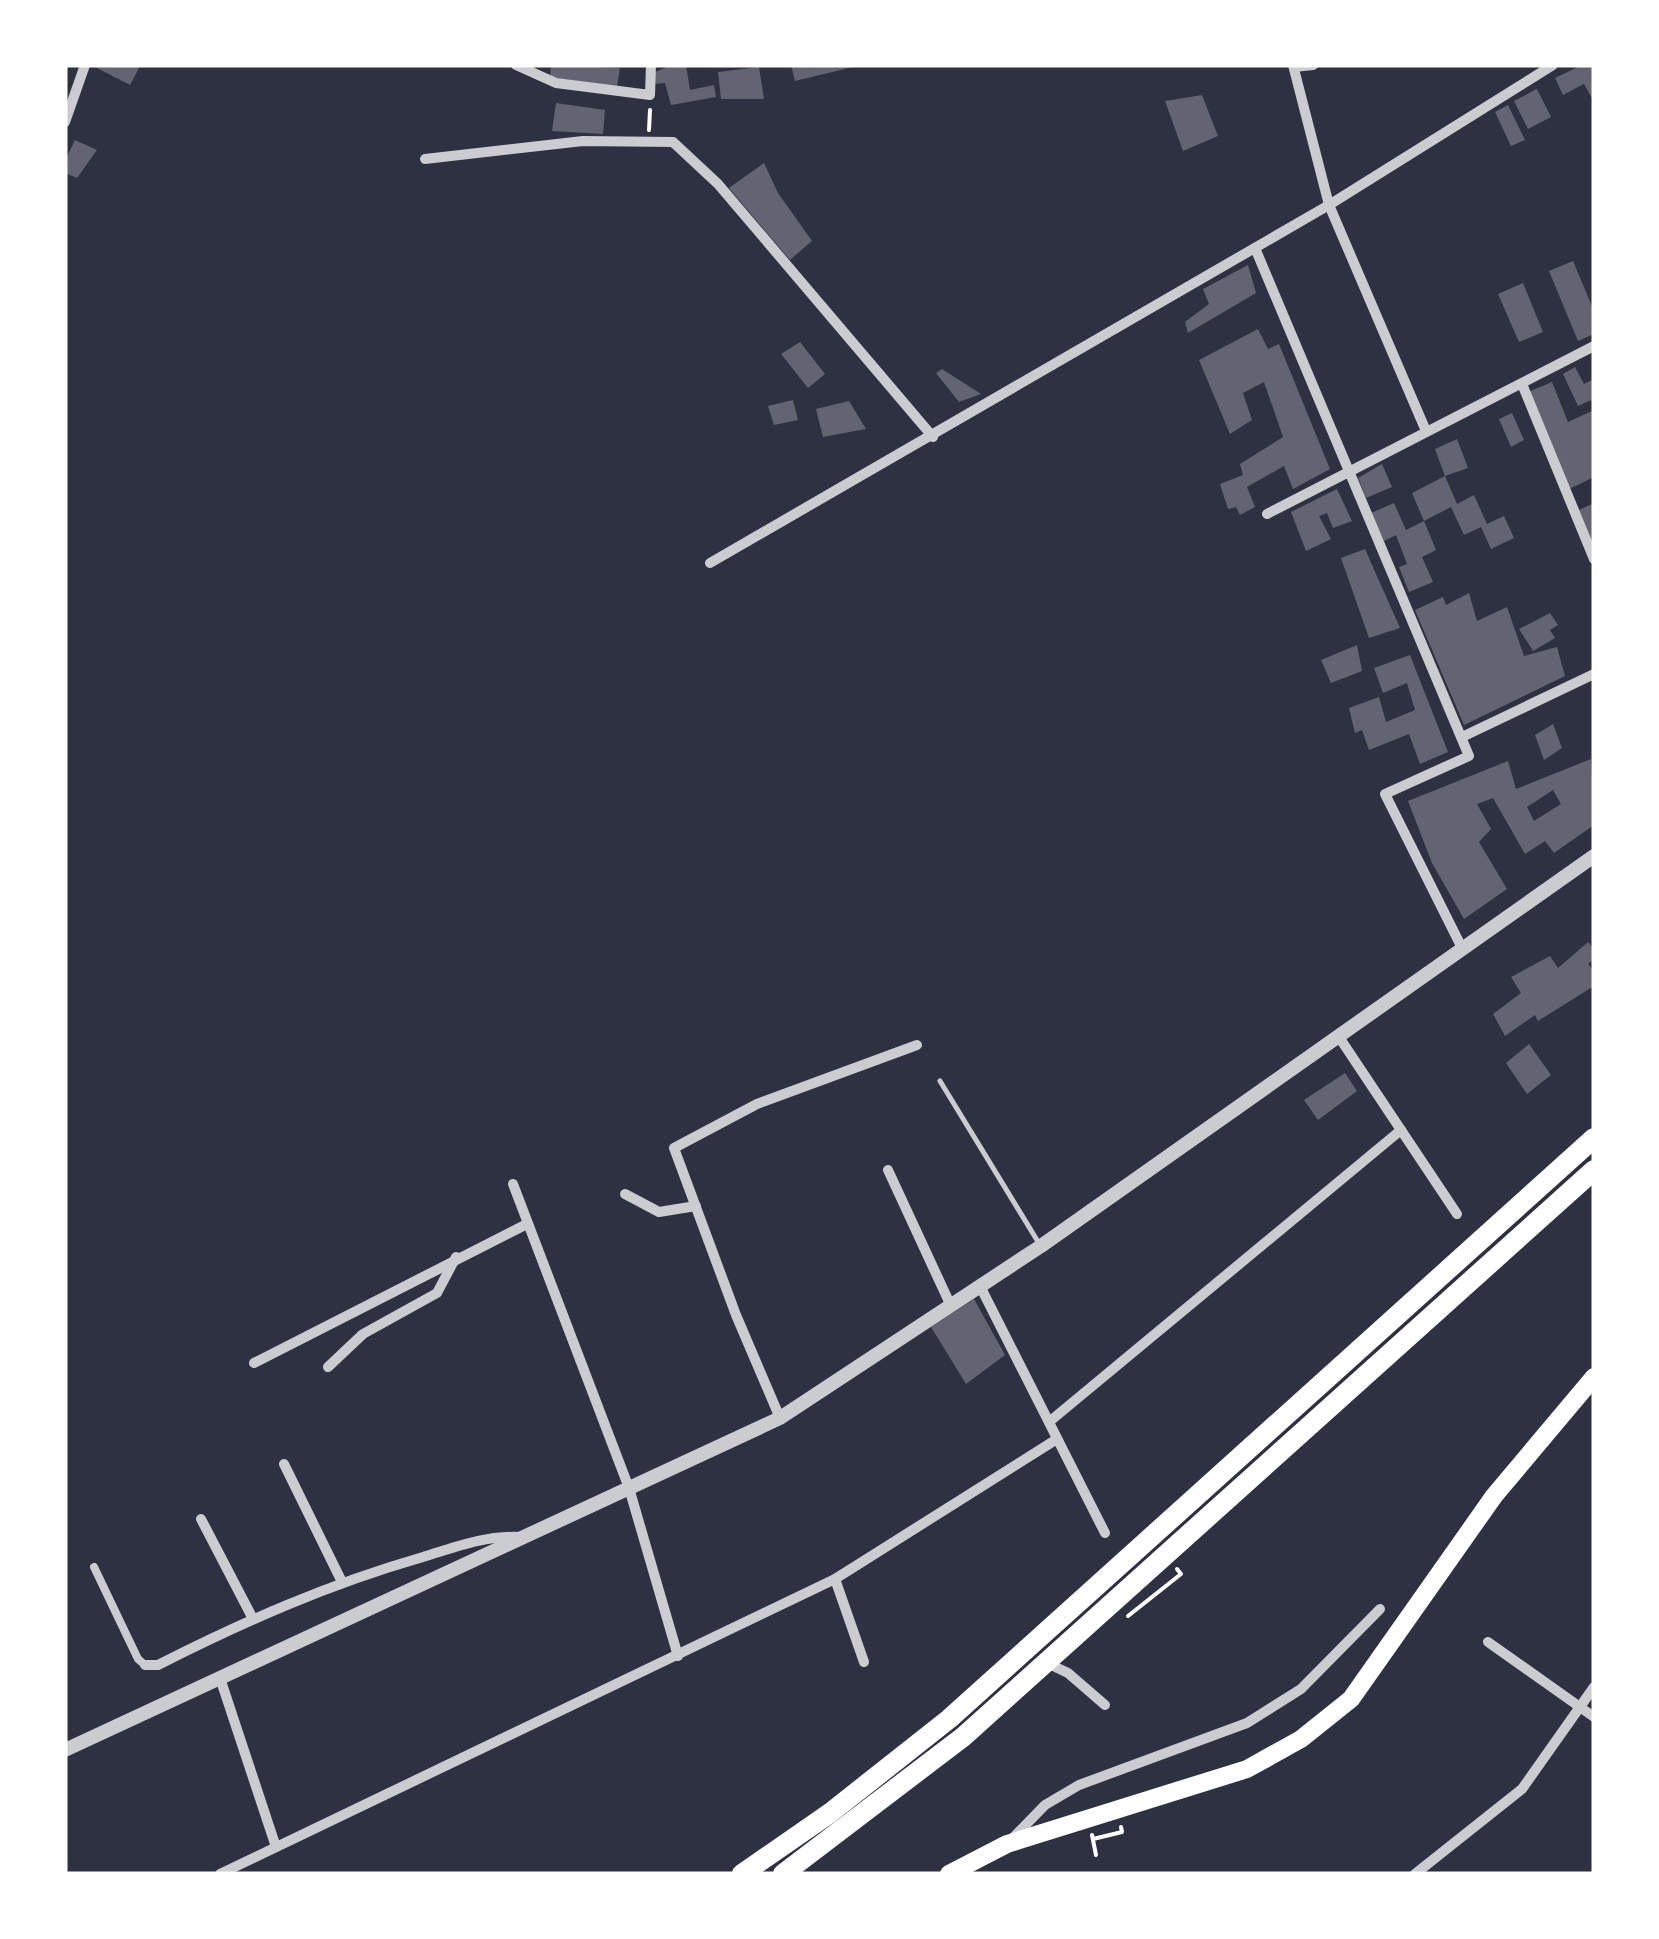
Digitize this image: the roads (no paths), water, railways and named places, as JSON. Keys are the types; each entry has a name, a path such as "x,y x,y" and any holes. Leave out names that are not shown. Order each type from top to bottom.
{"highway":[{"path":"742,1874 830,1814 948,1719 1594,1138"},
{"path":"783,1874 934,1760 1594,1170"}],"main road":[{"path":"949,1874 1007,1844 1247,1769 1301,1739 1351,1699 1494,1496 1594,1377"}],"street":[{"path":"65,122 85,65"},
{"path":"516,65 556,84 650,95 650,65"},
{"path":"1313,65 1294,66 1329,204 1426,431"},
{"path":"1526,65 1531,79"},
{"path":"710,563 1255,248 1553,65"},
{"path":"425,158 583,142 673,142 718,184 932,437"},
{"path":"1255,248 1469,756 1386,794 1463,950"},
{"path":"1267,514 1594,346"},
{"path":"1522,384 1594,560"},
{"path":"1462,737 1594,674"},
{"path":"68,1744 527,1538 780,1418 1040,1246 1594,856"},
{"path":"1339,1037 1456,1214"},
{"path":"780,1418 674,1148 757,1104 916,1045"},
{"path":"1049,1422 1401,1130"},
{"path":"888,1170 950,1306"},
{"path":"513,1184 630,1488 678,1656"},
{"path":"625,1194 660,1212 696,1206"},
{"path":"254,1363 527,1224"},
{"path":"328,1367 363,1334 438,1293 456,1257"},
{"path":"980,1286 1105,1533"},
{"path":"1576,1398 1594,1387"},
{"path":"220,1874 834,1579 1057,1439"},
{"path":"284,1464 342,1580"},
{"path":"201,1519 252,1618"},
{"path":"94,1567 138,1658 145,1665 158,1665 252,1618 342,1580 489,1538 527,1538"},
{"path":"834,1579 864,1662"},
{"path":"1007,1844 1045,1805 1079,1785 1247,1723 1301,1689 1380,1608"},
{"path":"1488,1642 1594,1717"},
{"path":"1046,1662 1068,1673 1105,1704"},
{"path":"220,1678 276,1847"},
{"path":"1414,1874 1522,1789 1594,1688"}],"lane":[{"path":"940,1081 1040,1246"}]}
